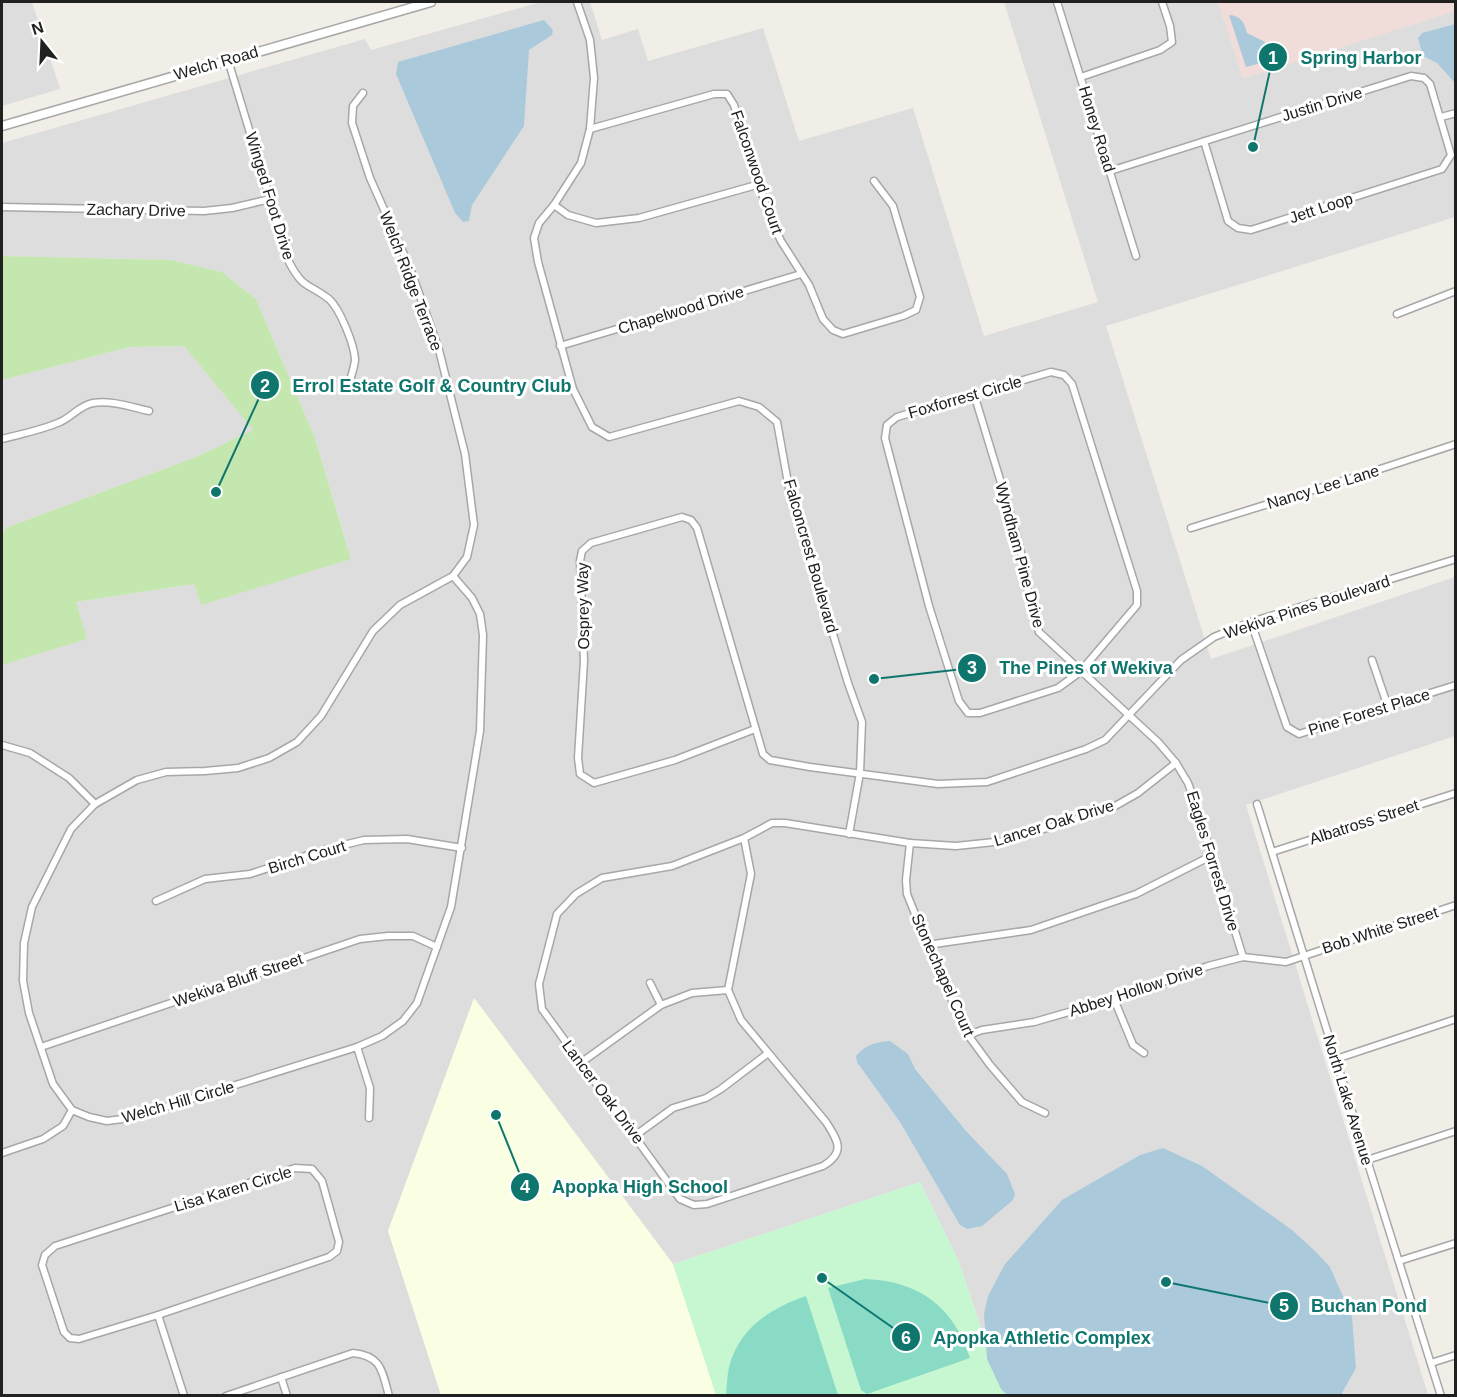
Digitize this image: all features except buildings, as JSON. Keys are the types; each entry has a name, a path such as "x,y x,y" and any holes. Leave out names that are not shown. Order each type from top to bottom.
{"street":[{"name":"Welch Road","path":"2,126 431,2"},
{"name":"Falconcrest Boulevard","path":"577,2 590,40 594,78 591,129 581,163 554,205 539,223 534,238 537,262 573,389 592,427 609,437 739,401 759,407 777,422 790,494 862,722 860,773 849,834"},
{"name":"Honey Road","path":"1057,2 1136,256"},
{"path":"1081,77 1160,50 1172,42 1170,26 1162,2"},
{"name":"Winged Foot Drive","path":"228,60 290,262 297,277 306,286 337,306 343,320 355,359 350,382"},
{"name":"Justin Drive","path":"1110,171 1411,76 1424,78 1430,84 1441,117"},
{"name":"Welch Ridge Terrace","path":"363,93 353,106 352,123 370,178 410,268 439,350 465,454 474,525 467,557 453,576"},
{"name":"Falconwood Court","path":"591,129 714,94 727,94 734,105 769,216 781,241 809,285 823,319 833,330 843,334 916,310 920,297 892,206 874,181"},
{"path":"1441,117 1455,112"},
{"name":"Jett Loop","path":"1204,141 1228,221 1238,228 1251,230 1442,169 1451,155 1441,117"},
{"path":"554,205 568,215 596,223 607,222 639,218 760,184"},
{"name":"Zachary Drive","path":"2,207 204,211 232,208 270,199"},
{"name":"Chapelwood Drive","path":"560,346 801,274"},
{"path":"1397,315 1455,291"},
{"name":"Foxforrest Circle","path":"1051,372 1064,375 1072,384 1137,591 1137,605 1131,614 1080,672 1058,688 980,713 968,713 959,701 929,606 885,438 887,425 897,417 1051,372"},
{"name":"Wyndham Pine Drive","path":"974,394 1012,519 1039,632 1129,716"},
{"path":"2,439 49,427 90,404 104,402 149,411"},
{"name":"Nancy Lee Lane","path":"1191,528 1455,444"},
{"name":"Osprey Way","path":"755,729 675,760 594,783 580,774 578,758 584,661 580,561 582,551 591,543 682,517 692,520 697,528 763,754 770,760 810,767"},
{"name":"Wekiva Pines Boulevard","path":"810,767 938,784 987,782 1086,750 1105,740 1180,660 1214,637 1251,622 1455,559"},
{"path":"2,1151 43,1139 63,1126 72,1110 53,1084 29,1013 23,981 24,943 32,907 71,829 95,804 137,780 166,772 238,768 269,758 297,742 321,716 374,631 400,605 453,576"},
{"name":"Welch Hill Circle","path":"72,1110 107,1121 130,1118 357,1047 382,1036 403,1021 417,1003 451,907 480,731 483,635 480,614 472,598 453,576"},
{"name":"Pine Forest Place","path":"1251,622 1287,727 1299,734 1455,685"},
{"path":"1372,660 1388,707"},
{"name":"Eagles Forrest Drive","path":"1129,716 1158,742 1176,763 1188,783 1243,957"},
{"path":"2,745 30,753 69,778 95,804"},
{"name":"Lancer Oak Drive","path":"728,990 741,1020 826,1122 836,1137 839,1151 835,1159 824,1166 707,1204 694,1205 680,1199 636,1135 542,1009 540,984 557,914 576,894 602,878 672,866 744,838 772,823 785,823 910,843 956,846 1004,841 1110,809 1138,793 1176,763"},
{"name":"Albatross Street","path":"1272,852 1455,793"},
{"name":"North Lake Avenue","path":"1257,804 1441,1395"},
{"path":"582,1062 661,1005 692,993 728,990 751,874 744,838"},
{"name":"Birch Court","path":"156,901 205,879 250,874 327,849 364,840 407,839 462,848"},
{"name":"Stonechapel Court","path":"910,843 906,880 907,894 927,945 968,1035 1022,1102 1045,1113"},
{"path":"927,945 1031,930 1136,894 1211,856"},
{"name":"Bob White Street","path":"1304,955 1455,906"},
{"name":"Wekiva Bluff Street","path":"41,1047 360,939 413,936 438,946"},
{"name":"Abbey Hollow Drive","path":"968,1035 982,1030 1034,1022 1114,999 1208,966 1243,957 1286,962 1304,955"},
{"path":"650,983 661,1005"},
{"path":"1114,999 1133,1045 1144,1053"},
{"path":"1336,1059 1455,1019"},
{"path":"357,1047 370,1088 369,1118"},
{"path":"636,1135 673,1108 706,1098 721,1089 767,1054"},
{"path":"1367,1160 1455,1131"},
{"name":"Lisa Karen Circle","path":"295,1168 312,1169 322,1181 339,1242 337,1251 329,1257 158,1315 79,1339 70,1338 64,1332 42,1265 45,1256 55,1246 284,1171 295,1168"},
{"path":"1400,1261 1455,1243"},
{"path":"158,1315 184,1395"},
{"path":"226,1395 353,1353 367,1354 379,1362 389,1395"},
{"path":"1431,1363 1455,1355"},
{"path":"281,1377 286,1395"}],"shaded area":[{"path":"2,2 32,2 60,89 2,106"},
{"path":"541,2 590,2 602,40 638,29 648,61 763,28 799,141 913,108 984,336 1098,302 1004,2 1218,2 1243,78 1455,11 1455,217 1106,326 1211,659 1455,577 1455,736 1246,805 1428,1395 1062,1395 995,1369 959,1262 920,1182 673,1264 475,999 388,1231 441,1395 2,1395 2,665 86,639 76,602 194,584 201,604 351,558 315,438 256,299 222,272 171,260 2,256 2,143 365,39 371,50"},
{"path":"1218,2 1455,2 1456,11 1243,78"},
{"path":"184,346 253,430 196,457 8,527 2,533 2,380 130,347"},
{"path":"474,998 673,1264 716,1395 441,1395 388,1231"}],"green space":[{"path":"2,256 171,260 222,272 256,299 315,438 351,559 201,605 194,584 76,602 87,639 2,665 2,533 8,527 196,457 253,430 184,346 130,347 2,380"},
{"path":"920,1182 959,1262 995,1369 1062,1395 716,1395 673,1264"},
{"path":"865,1279 902,1285 931,1300 954,1324 970,1358 867,1394 861,1390 828,1288"},
{"path":"806,1296 838,1395 726,1395 728,1370 740,1341 758,1321 769,1313"}],"water":[{"path":"1229,15 1241,20 1247,33 1287,53 1287,56 1246,67"},
{"path":"544,20 553,30 552,35 529,50 524,126 472,205 469,221 463,222 455,213 396,74 398,62"},
{"path":"1456,24 1455,83 1437,63 1423,56 1418,38 1422,33"},
{"path":"890,1041 908,1054 915,1069 966,1131 1007,1174 1015,1194 1013,1200 982,1226 967,1229 960,1225 900,1122 857,1062 856,1056 859,1052 875,1043"},
{"path":"1163,1148 1202,1166 1292,1230 1330,1267 1352,1317 1356,1368 1341,1395 1008,1396 1001,1389 987,1359 984,1314 988,1296 1005,1264 1062,1200 1140,1155"}],"place":[{"name":"Spring Harbor","path":"1253,147"},
{"name":"Errol Estate Golf & Country Club","path":"216,492"},
{"name":"The Pines of Wekiva","path":"874,679"},
{"name":"Apopka High School","path":"496,1115"},
{"name":"Apopka Athletic Complex","path":"822,1278"},
{"name":"Buchan Pond","path":"1166,1282"}]}
